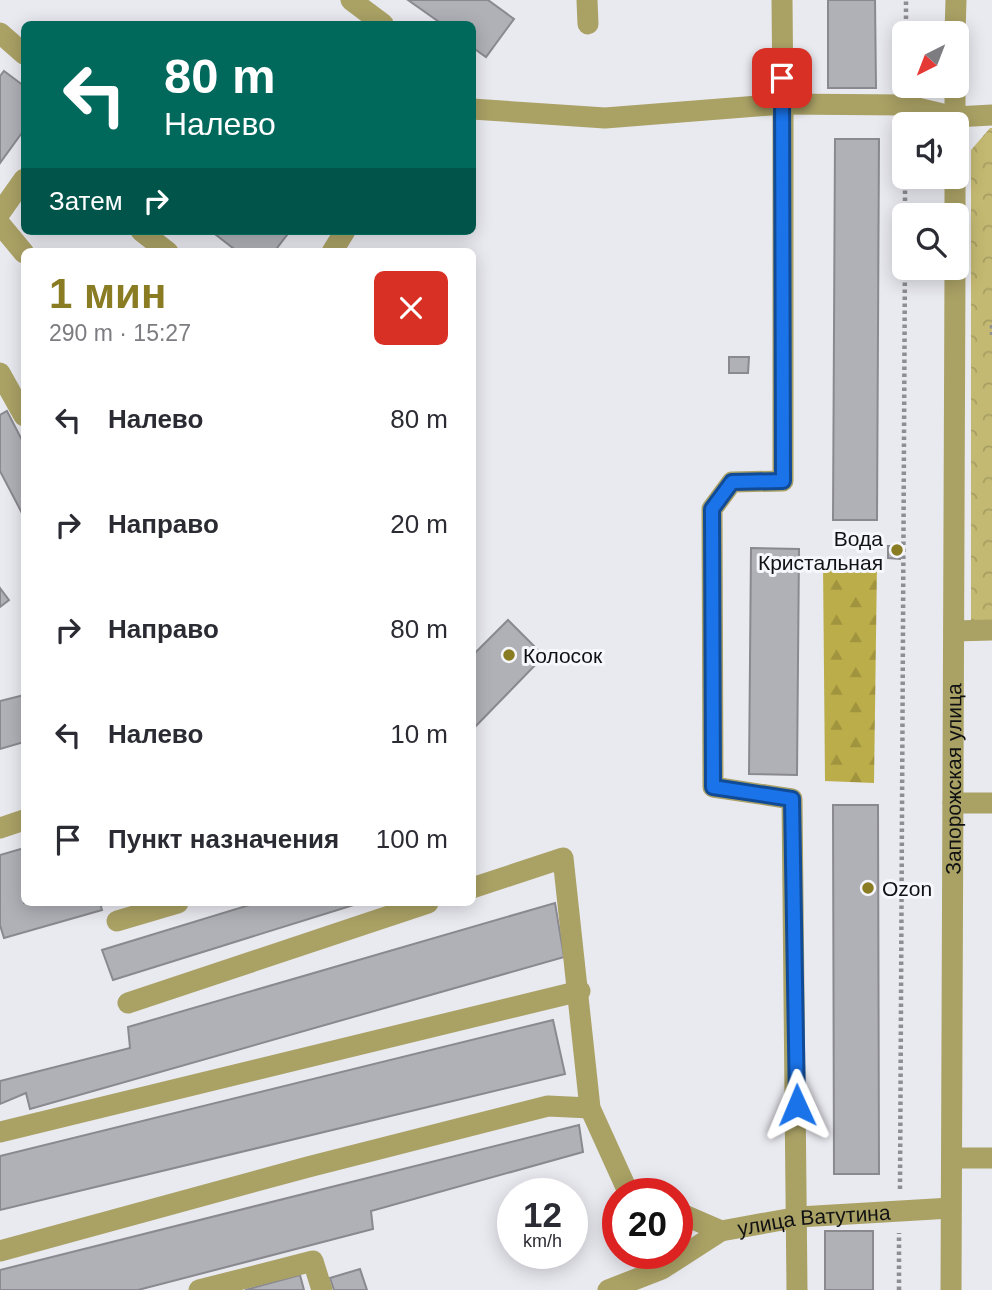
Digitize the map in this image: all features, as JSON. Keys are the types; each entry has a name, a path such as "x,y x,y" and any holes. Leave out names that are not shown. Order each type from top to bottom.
{"street":[{"path":"351,0 379,21"},
{"path":"587,0 588,24"},
{"path":"782,0 783,481 732,482 712,509 713,787 792,799 799,1217 797,1290"},
{"path":"956,0 956,21"},
{"path":"0,33 21,51"},
{"path":"476,109 605,118 783,104 905,105 927,112"},
{"path":"969,119 992,115"},
{"path":"0,213 21,183"},
{"path":"0,225 21,250"},
{"path":"146,235 163,248"},
{"name":"Запорожская улица","path":"951,1290 955,280"},
{"path":"0,373 21,411"},
{"path":"954,631 992,630"},
{"path":"953,803 992,803"},
{"path":"0,828 21,821"},
{"path":"476,887 563,858 580,991 590,1108 622,1178"},
{"path":"117,921 168,906"},
{"path":"128,1003 419,906"},
{"path":"0,1132 580,991"},
{"path":"0,1251 308,1167 548,1106 590,1108"},
{"path":"952,1158 992,1158"},
{"name":"улица Ватутина","path":"608,1290 662,1269 721,1231 799,1217 951,1208"},
{"path":"693,1219 721,1231"},
{"path":"199,1290 313,1261 322,1290"}],"path":[{"path":"906,0 906,21"},
{"path":"899,1290 905,280"},
{"path":"992,325 992,335"}],"green space":[{"path":"990,128 992,620 971,620 971,150"},
{"path":"823,562 877,564 874,783 825,781"}],"building":[{"path":"408,0 488,0 514,19 486,57 476,50 476,21 438,21"},
{"path":"828,0 875,0 876,88 828,88"},
{"path":"4,71 21,84 21,134 0,163 0,76"},
{"path":"835,139 879,139 877,520 833,520"},
{"path":"216,235 287,235 277,248 233,248"},
{"path":"729,357 749,357 748,373 729,373"},
{"path":"7,411 21,438 21,511 0,471 0,415"},
{"path":"888,546 900,546 900,559 888,558"},
{"path":"751,548 799,549 797,775 749,774"},
{"path":"0,588 9,600 0,607"},
{"path":"508,620 544,656 476,726 476,652"},
{"path":"21,696 21,743 0,749 0,701"},
{"path":"833,805 878,805 879,1174 834,1174"},
{"path":"21,849 21,906 101,906 102,910 4,938 0,925 0,855"},
{"path":"555,903 564,957 30,1109 26,1093 0,1104 0,1081 130,1048 128,1027"},
{"path":"246,906 350,906 113,980 102,950"},
{"path":"553,1020 565,1074 0,1210 0,1156"},
{"path":"579,1125 583,1152 371,1211 373,1229 138,1290 0,1290 0,1270"},
{"path":"825,1231 873,1231 873,1290 825,1290"},
{"path":"360,1269 367,1290 334,1290 330,1278"},
{"path":"300,1275 304,1290 245,1290"}],"place":[{"name":"Вода Кристальная","path":"897,550"},
{"name":"Колосок","path":"509,655"},
{"name":"Ozon","path":"868,888"}],"route":[{"path":"782,78 783,481 732,482 712,509 713,787 792,799 797,1105"}]}
